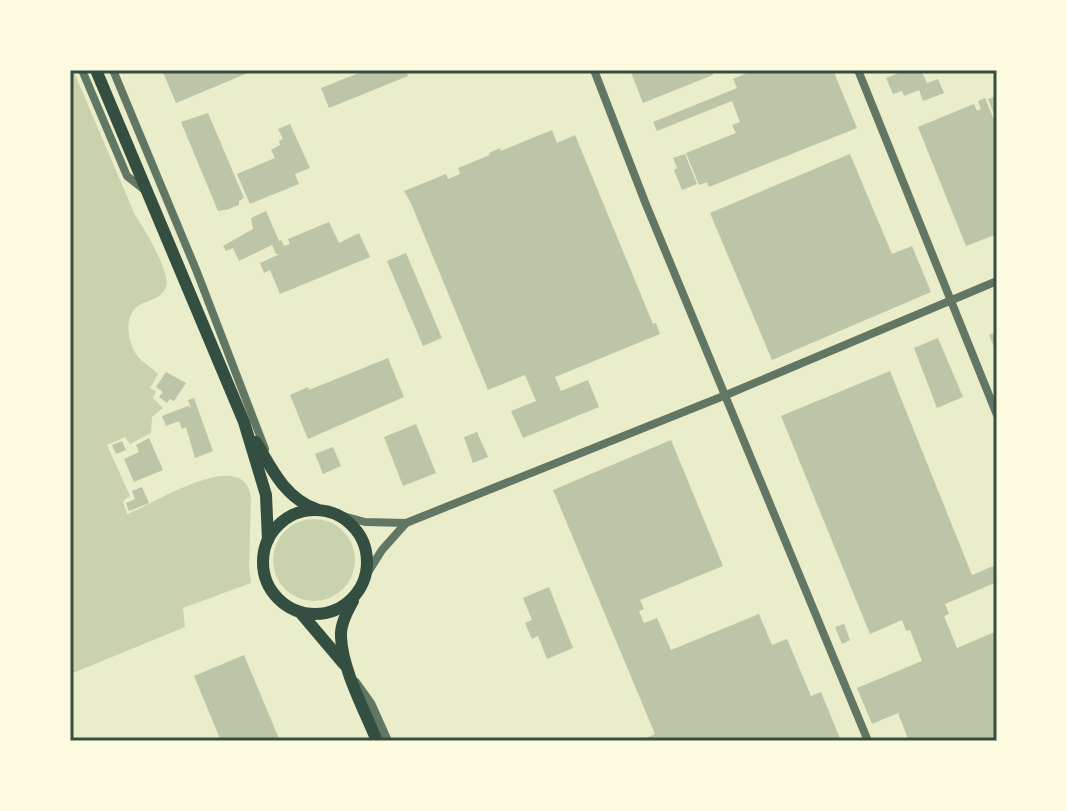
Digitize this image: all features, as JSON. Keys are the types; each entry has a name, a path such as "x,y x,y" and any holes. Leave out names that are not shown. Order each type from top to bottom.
{"main road":[{"path":"96,70 244,422 266,495 268,540 263,559 269,587 282,603 300,612 327,641 349,672"},
{"path":"244,422 287,492 304,505 336,514 351,525 362,540 367,558 365,577 345,616 341,637 349,672 377,741"},
{"path":"268,540 288,517 307,510 318,510"},
{"path":"300,612 329,612 346,603 359,589"}],"street":[{"path":"82,70 127,176 146,191"},
{"path":"113,70 197,272 275,475"},
{"path":"594,70 645,202 868,741"},
{"path":"858,70 997,415"},
{"path":"336,514 382,524 406,523 726,395 997,281"},
{"path":"365,577 382,550 406,523"},
{"path":"349,672 371,703 388,741"}],"green space":[{"path":"70,70 73,70 135,215 165,272 166,287 162,294 135,309 128,330 139,358 158,374 150,388 156,391 153,398 163,408 152,417 151,433 130,444 125,437 107,445 130,496 123,501 127,514 196,482 215,477 232,476 245,483 251,498 251,583 183,608 185,627 73,673 70,669"},
{"path":"314,519 330,522 343,531 352,544 355,560 352,576 343,589 330,598 314,601 298,598 285,589 276,576 273,560 276,544 285,531 298,522"}],"building":[{"path":"162,70 255,70 176,103"},
{"path":"366,70 405,70 408,76 329,108 321,88"},
{"path":"630,70 711,70 713,75 643,103"},
{"path":"748,70 833,70 857,128 709,187 707,182 699,185 686,153 736,133 732,125 740,122 732,101 657,131 653,122 737,88 733,79"},
{"path":"906,70 921,70 927,83 938,79 944,93 923,101 919,90 904,96 902,91 893,94 886,78"},
{"path":"997,96 997,122 988,99"},
{"path":"985,98 997,127 997,234 966,246 918,127 974,104 977,111 981,109 978,101"},
{"path":"208,113 244,198 239,205 218,211 181,122"},
{"path":"290,124 310,168 295,174 299,184 250,204 237,174 275,158 271,150 283,139 278,129"},
{"path":"552,130 557,143 575,135 653,324 656,323 660,334 555,377 561,391 588,380 599,407 523,438 511,411 536,401 525,375 488,390 404,191 446,174 448,179 460,174 458,168 489,153"},
{"path":"685,154 697,184 682,190 673,158"},
{"path":"850,154 892,254 912,246 931,292 772,360 710,213"},
{"path":"266,211 284,246 290,244 288,239 329,222 339,243 359,233 370,257 280,294 270,270 264,273 260,263 280,254 276,254 272,245 239,261 233,248 226,251 223,246 253,229 251,218"},
{"path":"406,253 442,338 423,346 387,261"},
{"path":"997,332 997,354 989,335"},
{"path":"938,338 963,397 937,408 914,348"},
{"path":"388,358 404,397 308,439 290,395"},
{"path":"890,371 972,575 993,566 997,576 997,582 945,604 949,614 944,616 957,648 997,631 997,741 909,741 898,713 872,724 857,688 922,661 910,630 906,631 902,620 870,634 781,416"},
{"path":"166,372 186,383 174,401 170,399 167,403 159,397 163,392 156,387"},
{"path":"194,398 213,451 195,458 186,427 182,429 179,421 166,426 162,416 188,406 191,408 188,400"},
{"path":"416,424 436,473 403,486 384,437"},
{"path":"477,432 488,457 473,463 464,437"},
{"path":"149,438 163,470 134,482 124,459 139,452 136,445"},
{"path":"671,440 723,566 640,600 644,609 639,611 644,623 657,618 671,650 759,614 772,645 787,639 811,696 821,692 841,741 640,741 655,734 553,490"},
{"path":"122,441 126,450 116,454 112,445"},
{"path":"333,447 341,466 323,474 315,454"},
{"path":"142,487 149,503 129,511 126,503 135,499 132,491"},
{"path":"549,587 573,648 547,659 538,636 532,639 525,623 532,620 523,598"},
{"path":"844,624 850,640 842,644 835,627"},
{"path":"244,655 280,741 221,741 194,676"}]}
